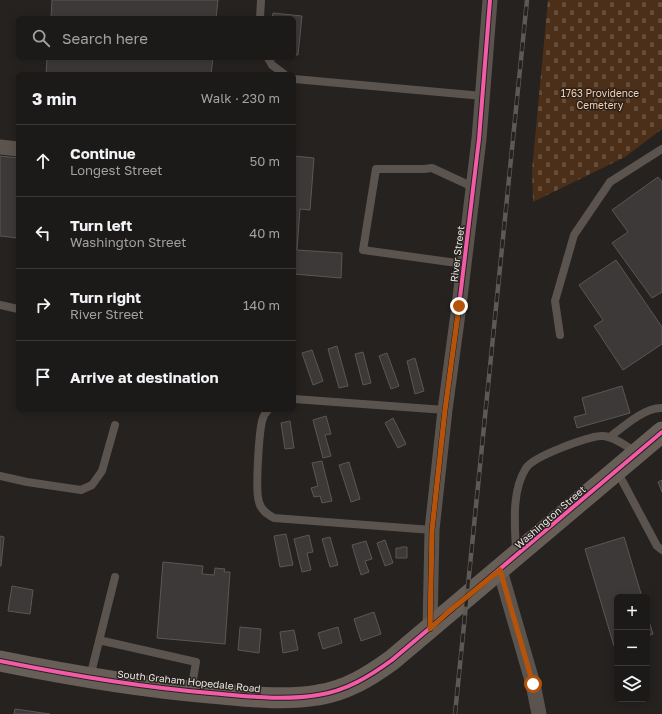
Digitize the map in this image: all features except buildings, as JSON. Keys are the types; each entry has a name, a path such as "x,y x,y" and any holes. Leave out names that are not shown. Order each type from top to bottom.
{"street":[{"name":"River Street","path":"430,629 432,530 483,96 490,0"},
{"path":"0,147 16,150"},
{"name":"Washington Street","path":"430,629 448,612 500,570 662,432"},
{"path":"500,570 533,684 539,714"},
{"name":"South Graham Hopedale Road","path":"0,661 90,678 190,691 251,697 288,698 319,695 360,681 375,672 430,629"}],"lane":[{"path":"260,16 261,0"},
{"path":"269,60 282,72"},
{"path":"296,80 483,96"},
{"path":"560,335 554,301 574,235 610,182 662,149"},
{"path":"464,264 363,250 376,169 432,168 473,187"},
{"path":"0,305 16,309"},
{"path":"296,399 445,410"},
{"path":"610,438 635,418 656,408 662,408"},
{"path":"267,412 262,420 258,464 258,496 259,503 264,512 274,518 432,530"},
{"path":"0,476 81,490 92,484 102,471 115,425"},
{"path":"516,556 514,515 519,485 527,467 536,459 556,449 602,436 610,438 638,453"},
{"path":"617,470 657,546 662,550"},
{"path":"90,678 115,577"},
{"path":"99,642 103,641 196,662 190,691"}],"green space":[{"name":"1763 Providence Cemetery","path":"548,0 662,0 662,129 625,157 533,202 532,170"}],"railway":[{"path":"455,714 527,0"}],"cycle path":[{"path":"430,629 432,530 445,410 479,139 490,0"},
{"path":"0,661 78,676 131,684 237,695 291,698 318,695 338,690 357,682 392,660 662,432"}],"route":[{"path":"459,306 445,410 432,530 430,629 448,612 500,570 533,684"}]}
